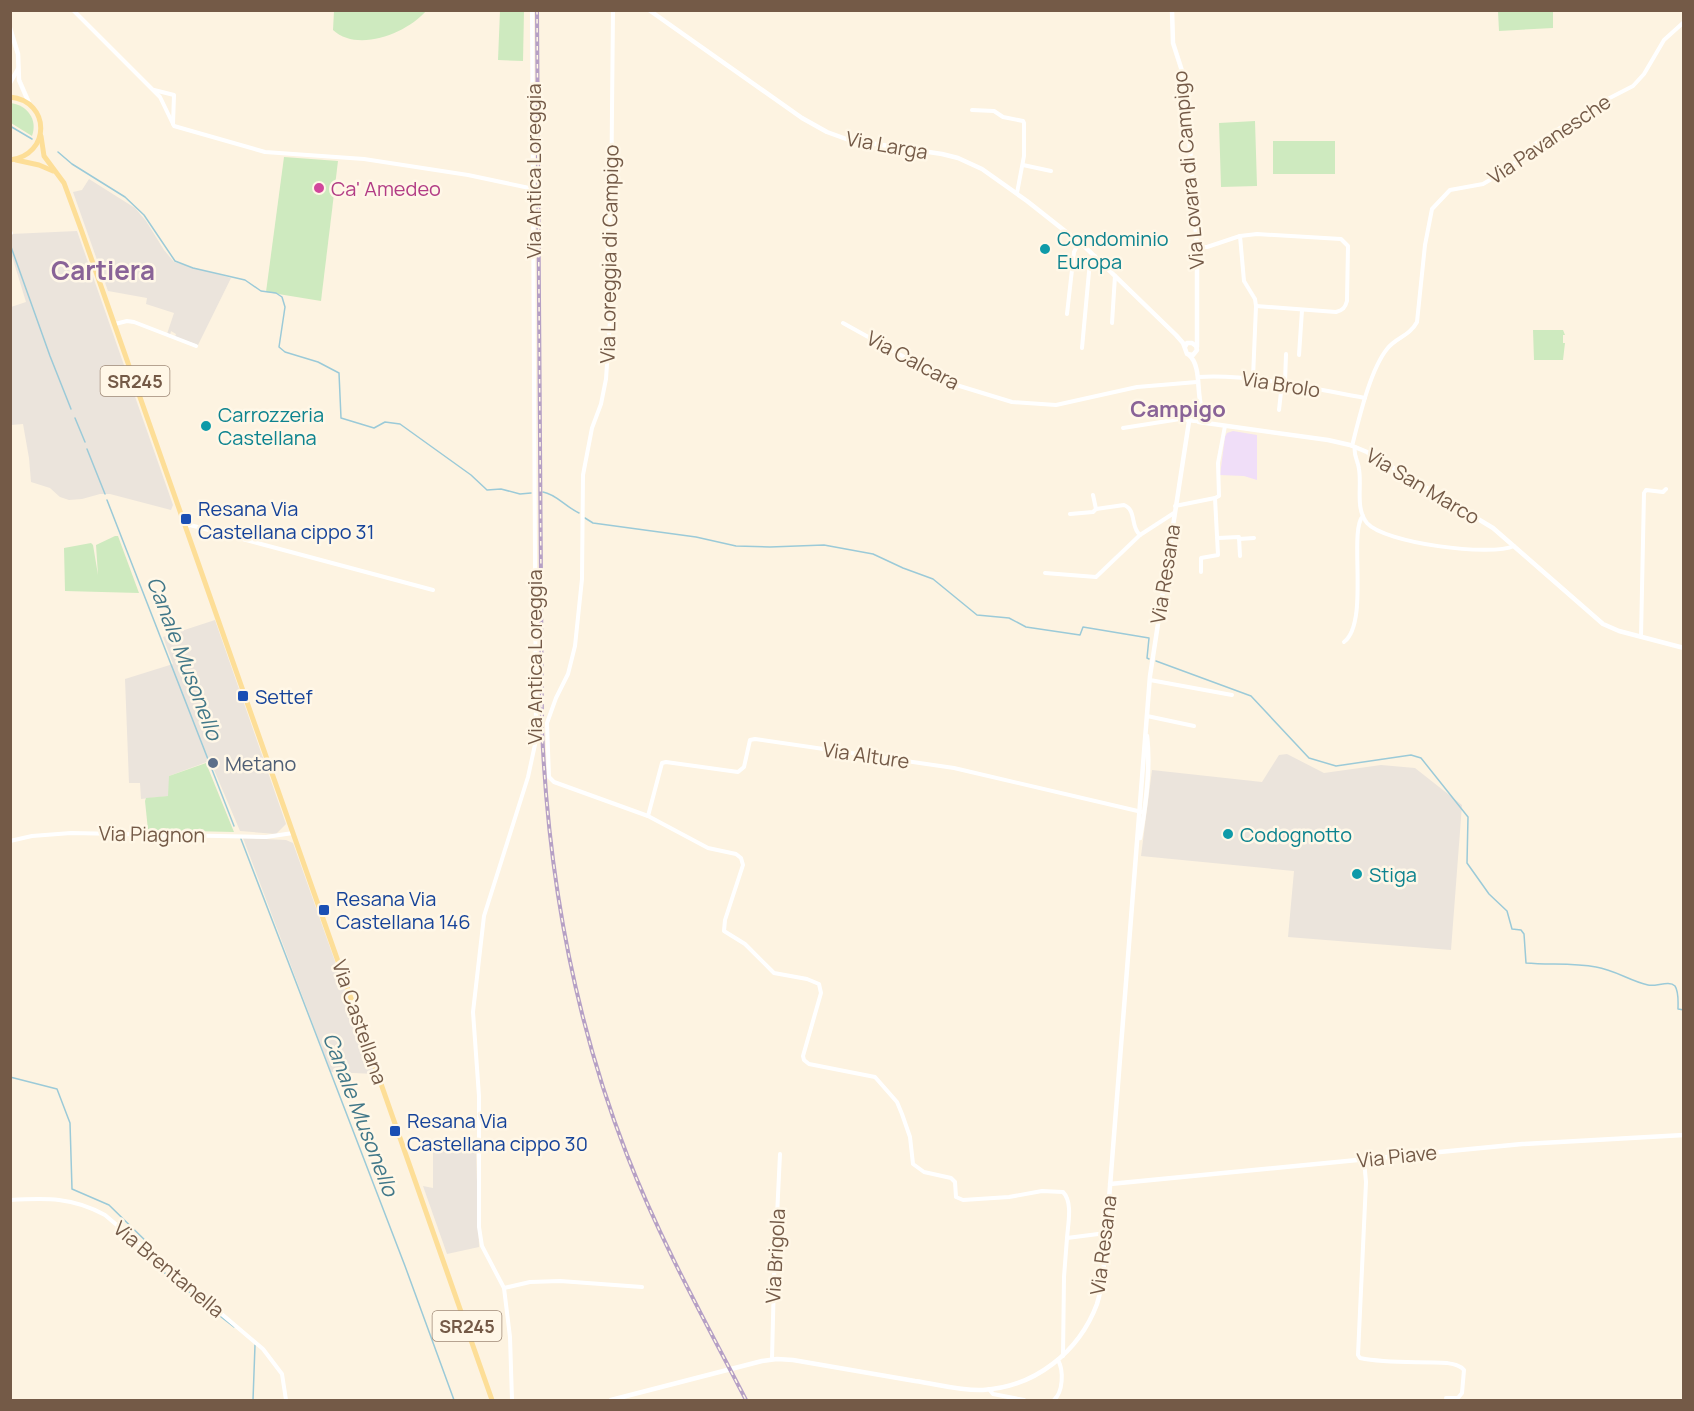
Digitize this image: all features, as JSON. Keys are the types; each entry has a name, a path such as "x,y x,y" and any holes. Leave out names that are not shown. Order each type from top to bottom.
{"main road":[{"path":"10,97 30,103 40,118 41,136 32,151 11,160"},
{"name":"SR245","path":"41,136 44,156 67,190 186,526"},
{"path":"11,160 39,165 58,175"},
{"name":"Via Castellana","path":"186,526 494,1401"}],"street":[{"path":"73,10 153,90 173,124 265,152 364,159 468,175 534,189"},
{"name":"Via Antica Loreggia","path":"512,1401 510,1337 504,1288 482,1246 479,1227 479,1096 473,1012 484,916 528,777 536,740 532,10"},
{"name":"Via Loreggia di Campigo","path":"613,10 611,211 607,242 612,291 606,379 601,404 592,428 583,475 582,575 578,625 571,664 547,723 548,775 554,782 648,816"},
{"name":"Via Larga","path":"649,10 801,118 827,132 858,142 958,158 982,169 1017,193 1095,256 1179,338 1188,344"},
{"name":"Via Lovara di Campigo","path":"1172,10 1173,43 1186,89 1197,247 1197,378 1203,411"},
{"name":"Via Pavanesche","path":"1353,446 1365,398 1384,352 1394,342 1413,330 1417,322 1425,245 1432,209 1450,190 1483,184 1507,170 1535,144 1598,104 1633,86 1644,74 1664,40 1683,22"},
{"path":"10,28 17,49 20,83 30,103"},
{"path":"10,83 18,66"},
{"path":"153,90 174,95 173,124"},
{"path":"972,110 994,111 1003,117 1023,121 1025,147 1017,193"},
{"path":"1023,165 1050,171"},
{"path":"1197,247 1207,247 1240,236 1257,234 1341,239 1349,248 1346,306 1336,312 1256,306"},
{"path":"1240,236 1244,281 1255,299 1256,306 1253,378"},
{"path":"1067,314 1074,252 1078,242"},
{"path":"1082,348 1090,263 1095,256"},
{"path":"1112,323 1115,276"},
{"path":"1299,355 1302,310"},
{"path":"115,324 135,322 196,346"},
{"name":"Via Calcara","path":"843,323 953,384 1012,402 1056,405 1137,387 1197,378"},
{"path":"1188,355 1194,354 1197,349 1188,344 1196,339 1198,331"},
{"name":"Via Lovara di Campigo","path":"1188,344 1185,351 1193,359 1197,378"},
{"path":"1279,410 1286,354"},
{"name":"Via Brolo","path":"1197,378 1233,376 1253,378 1365,398"},
{"name":"Via Lovara di Campigo","path":"1193,417 1198,393"},
{"path":"1123,428 1193,417 1203,419 1203,411 1198,407 1193,417"},
{"name":"Via San Marco","path":"1203,411 1217,424"},
{"name":"Via San Marco","path":"1193,417 1226,426 1353,446 1382,459 1484,522 1606,626 1683,648"},
{"name":"Via Resana","path":"625,1399 772,1359 793,1359 960,1388 989,1389 1022,1381 1058,1360 1084,1330 1096,1304 1101,1286 1136,855 1143,812 1142,776 1150,680 1175,506 1193,417"},
{"path":"1175,506 1219,496 1218,463 1226,426"},
{"path":"1353,446 1359,474 1360,508 1368,524 1376,530 1397,538 1455,549 1514,546"},
{"path":"1641,637 1644,493 1646,490 1663,492 1666,489"},
{"path":"1093,495 1096,509"},
{"path":"1202,572 1201,558 1218,555 1215,498"},
{"path":"1070,514 1129,506 1135,530 1140,535"},
{"path":"1045,573 1096,577 1140,535 1174,513"},
{"path":"1344,642 1351,635 1354,627 1359,524 1363,516"},
{"path":"186,526 190,525 433,590"},
{"path":"1218,538 1254,538"},
{"path":"1239,539 1240,556"},
{"path":"1150,680 1232,694"},
{"path":"1147,716 1194,726"},
{"name":"Via Alture","path":"648,816 663,763 738,772 744,767 750,740 755,739 954,768 1143,812"},
{"path":"648,816 708,848 734,853 741,858 743,865 724,920 725,933 745,944 774,973 807,979 820,986 821,993 803,1056 804,1060 809,1064 875,1077 890,1093 902,1114 910,1137 911,1159 914,1166 924,1172 951,1178 955,1182 955,1193 963,1200 1009,1197 1042,1191 1057,1190 1065,1193 1069,1203 1064,1277 1063,1356"},
{"name":"Via Piagnon","path":"10,841 32,836 71,833 266,837 293,832"},
{"name":"Via Piave","path":"1110,1184 1522,1144 1683,1135"},
{"name":"Via Brigola","path":"772,1359 780,1154"},
{"path":"1364,1160 1366,1182 1358,1354 1360,1358 1368,1359 1411,1363 1448,1363 1461,1366 1464,1370 1462,1393 1458,1398 1446,1398"},
{"name":"Via Brentanella","path":"10,1200 60,1199 82,1204 105,1215 263,1349 282,1374 286,1401"},
{"path":"1067,1238 1106,1233"},
{"path":"504,1288 530,1282 560,1281 642,1287"},
{"path":"1054,1401 1059,1394 1060,1386 1061,1366 1058,1360"},
{"path":"989,1389 998,1398 1024,1401"},
{"path":"611,1401 625,1399"}],"shaded area":[{"path":"89,179 135,208 174,262 231,278 198,345 175,337 176,334 171,331 170,335 167,334 174,313 146,304 147,298 108,291 73,192 82,190"},
{"path":"77,231 173,505 171,510 110,494 69,500 60,497 50,488 31,482 23,424 11,425 11,307 26,302 11,253 11,234"},
{"path":"1233,431 1257,435 1257,480 1244,476 1220,475 1225,437 1227,433"},
{"path":"215,620 286,824 276,834 240,831 212,765 212,760 169,776 169,796 141,799 140,783 129,783 125,679 173,664 163,637"},
{"path":"1287,754 1324,773 1381,765 1415,768 1462,805 1451,950 1288,937 1294,871 1141,856 1152,770 1262,782 1279,755"},
{"path":"243,838 286,840 293,843 375,1074 331,1072"},
{"path":"433,1140 476,1150 479,1247 447,1254 423,1186 433,1188"}],"green space":[{"path":"334,10 426,11 418,19 395,33 368,40 355,40 343,37 333,30"},
{"path":"500,11 524,11 523,61 498,60"},
{"path":"1498,11 1553,11 1553,28 1499,31"},
{"path":"10,103 16,104 30,114 33,124 32,136 11,123"},
{"path":"1255,121 1257,186 1221,187 1219,123"},
{"path":"1273,141 1335,141 1335,174 1273,174"},
{"path":"284,157 338,161 321,301 266,292"},
{"path":"1533,330 1563,330 1565,335 1563,335 1563,343 1565,343 1563,360 1534,360"},
{"path":"118,536 139,593 65,591 64,548 91,543 98,575 96,545"},
{"path":"206,763 234,832 148,830 146,798 168,796 169,776"}],"waterway":[{"path":"10,126 32,139"},
{"path":"58,152 72,164 125,197 144,215 175,261 193,268 245,280 261,291 276,293 282,297 285,307 279,347 285,352 318,362 339,373 341,418 374,428 385,422 400,424 471,475 487,490 501,489 520,494 531,493"},
{"name":"Canale Musonello","path":"10,244 71,409"},
{"name":"Canale Musonello","path":"75,418 85,442"},
{"name":"Canale Musonello","path":"87,449 105,494"},
{"path":"543,492 552,495 579,513"},
{"name":"Canale Musonello","path":"107,500 234,826"},
{"path":"585,518 593,523 696,537 736,546 824,545 873,554 933,579 977,615 1009,618 1026,627 1080,635 1083,627 1149,638 1147,658 1149,659"},
{"path":"1156,661 1251,696 1309,758 1336,766 1411,755 1421,758 1468,817 1467,863 1489,894 1507,911 1512,929 1521,930 1524,934 1526,963 1596,967 1648,985 1672,984 1677,991 1678,1009 1684,1010"},
{"name":"Canale Musonello","path":"241,839 454,1400"},
{"path":"10,1077 57,1089 70,1123 72,1189 109,1205 153,1248 153,1253"},
{"path":"152,1259 152,1263 234,1327"},
{"path":"253,1400 255,1345"}],"railway":[{"path":"537,10 542,729 550,838 558,892 578,999 608,1104 640,1187 668,1249 746,1400"}],"place":[{"name":"Ca' Amedeo","path":"319,188"},
{"name":"Condominio Europa","path":"1045,249"},
{"name":"Carrozzeria Castellana","path":"206,426"},
{"name":"Resana Via Castellana cippo 31","path":"186,519"},
{"name":"Settef","path":"243,696"},
{"name":"Metano","path":"213,763"},
{"name":"Codognotto","path":"1228,834"},
{"name":"Stiga","path":"1357,874"},
{"name":"Resana Via Castellana 146","path":"324,910"},
{"name":"Resana Via Castellana cippo 30","path":"395,1131"}],"district":[{"name":"Cartiera","path":"103,270"},
{"name":"Campigo","path":"1178,409"}]}
